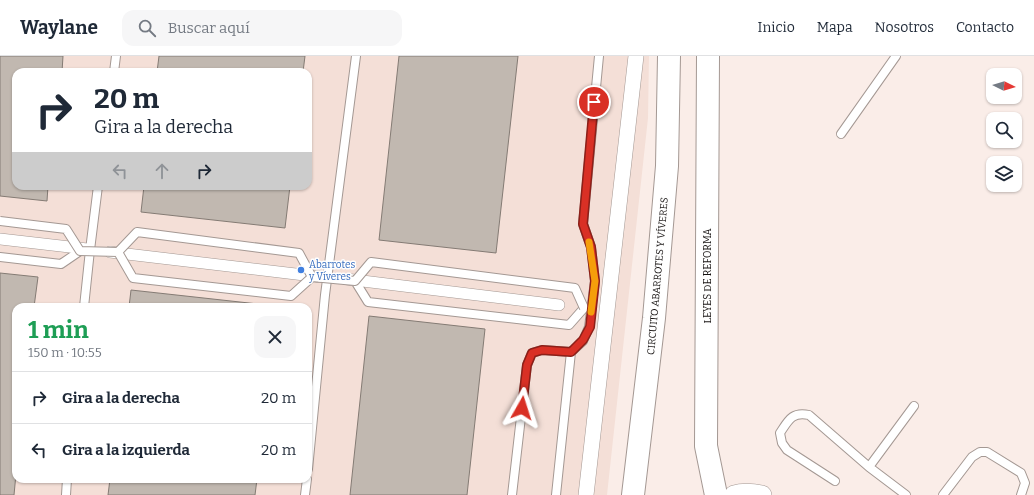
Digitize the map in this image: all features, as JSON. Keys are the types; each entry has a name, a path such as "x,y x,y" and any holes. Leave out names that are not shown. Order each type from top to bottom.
{"main road":[{"name":"CIRCUITO ABARROTES Y VÍVERES","path":"633,495 654,318 666,173 669,56"},
{"name":"LEYES DE REFORMA","path":"708,56 706,446 716,495"}],"street":[{"path":"586,495 636,56"},
{"path":"0,239 559,305"},
{"path":"734,495 739,493 755,493 762,495"}],"lane":[{"path":"114,68 116,56"},
{"path":"312,429 327,277 356,56"},
{"path":"556,495 571,352 583,340 590,327 595,281 591,247 583,224 599,56"},
{"path":"841,134 896,56"},
{"path":"84,303 85,250 97,190"},
{"path":"0,222 66,229 85,250"},
{"path":"0,257 61,264 85,250 118,252 137,232 299,253 312,277"},
{"path":"118,252 133,278 291,296 312,277 355,281"},
{"path":"371,262 575,288 584,308 569,325 368,302 355,281 371,262"},
{"path":"512,495 527,365 532,353 542,350 571,352"},
{"path":"869,467 914,406"},
{"path":"835,481 787,450 782,443 780,433 790,418 801,413 808,415 869,467 906,495"},
{"path":"943,495 972,458 980,452 987,452 1021,473 1025,483 1022,495"},
{"path":"66,495 68,483"},
{"path":"305,495 306,483"}],"shaded area":[{"name":"Abarrotes y Víveres","path":"0,56 649,56 648,118 607,495 0,495"}],"building":[{"path":"0,56 63,56 62,68 12,68 12,190 48,190 47,201 0,196"},
{"path":"159,56 305,56 304,68 158,68"},
{"path":"399,56 518,56 496,253 379,240"},
{"path":"144,190 290,190 285,228 141,212"},
{"path":"0,273 38,277 35,303 12,303 12,483 15,483 14,495 0,495"},
{"path":"131,290 249,303 129,303"},
{"path":"369,316 485,329 467,495 350,495"},
{"path":"110,483 256,483 255,495 108,495"}],"slow traffic":[{"path":"589,242 591,247 595,281 591,312"}],"place":[{"name":"Abarrotes y Víveres","path":"301,270"}],"route":[{"path":"522,408 527,365 532,353 542,350 571,352 583,340 590,327 595,281 591,247 583,224 594,102"}]}
